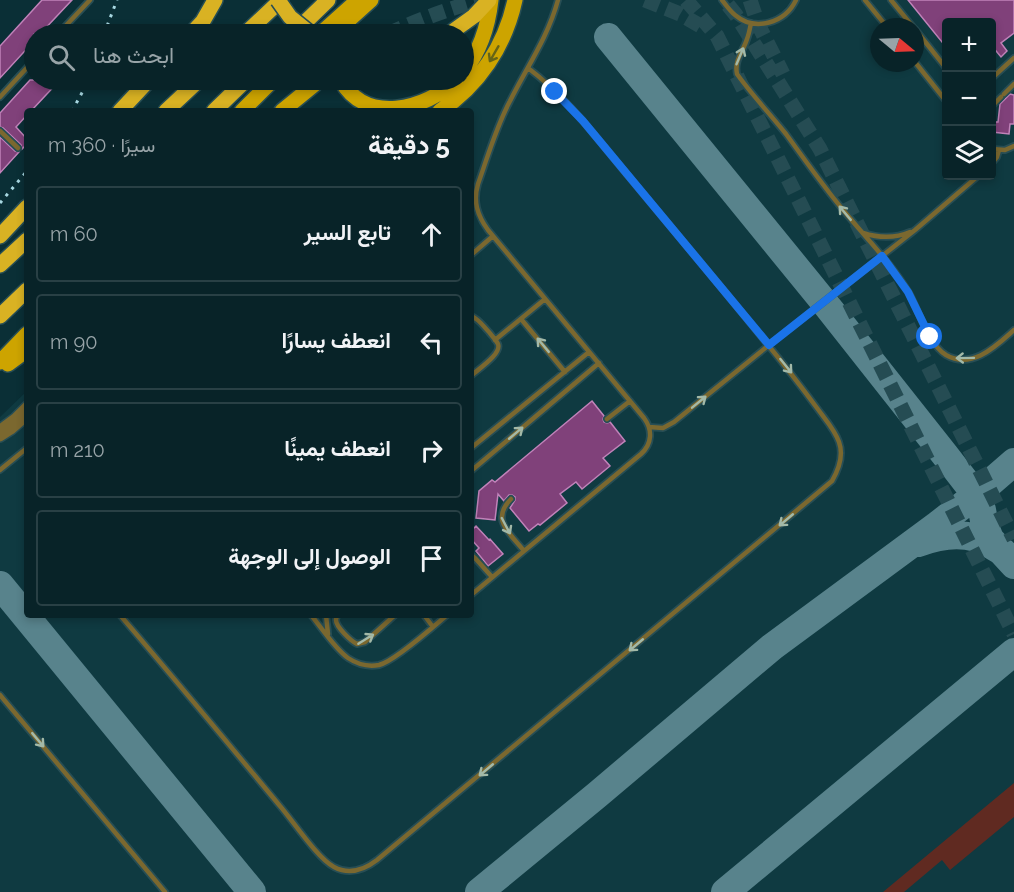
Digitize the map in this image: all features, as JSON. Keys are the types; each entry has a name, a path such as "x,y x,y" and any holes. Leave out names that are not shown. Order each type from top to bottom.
{"highway":[{"path":"200,24 215,0"},
{"path":"255,24 279,0 290,17 299,24"},
{"path":"303,24 328,0"},
{"path":"463,24 490,0"},
{"path":"122,108 139,90"},
{"path":"169,108 188,90"},
{"path":"217,108 236,90"},
{"path":"0,236 24,210"},
{"path":"0,265 24,243"},
{"path":"0,316 24,293"}],"main road":[{"path":"331,24 358,0"},
{"path":"347,24 371,0"},
{"path":"474,57 486,31 490,0"},
{"path":"474,82 499,45 506,31 515,0"},
{"path":"245,108 263,90"},
{"path":"286,108 308,90"},
{"path":"349,90 360,100 382,108"},
{"path":"396,108 409,107 428,100 444,90"},
{"path":"444,108 467,90"},
{"path":"0,362 24,337"},
{"path":"0,369 24,352"}],"street":[{"path":"0,429 24,409"},
{"path":"0,437 24,419"}],"lane":[{"path":"67,24 90,0"},
{"path":"474,592 641,454 649,445 650,439 650,427 647,422 493,236 474,209 478,184 502,117 548,29 558,0"},
{"path":"722,0 735,15 751,23 770,23 780,18 788,12 796,0"},
{"path":"865,0 880,18"},
{"path":"891,0 906,18"},
{"path":"751,23 737,61 737,74 786,134 821,183 882,256 908,292 930,337 937,346 946,355 957,359 969,359 981,356 1014,330"},
{"path":"924,40 942,63"},
{"path":"996,74 1014,58"},
{"path":"122,618 327,864 337,869 358,871 368,867 831,481 837,473 841,454 840,444 803,389 583,121 528,68"},
{"path":"0,97 24,71"},
{"path":"923,72 942,96"},
{"path":"996,102 1012,87"},
{"path":"996,108 1000,108"},
{"path":"0,131 18,148"},
{"path":"996,150 1005,150 1014,146"},
{"path":"996,157 999,150"},
{"path":"650,427 663,428 674,422 915,230 973,180"},
{"path":"862,232 872,236 894,237 915,230"},
{"path":"474,252 493,236"},
{"path":"495,340 545,299"},
{"path":"474,317 498,345 498,352 474,373"},
{"path":"521,319 565,372"},
{"path":"474,446 589,352"},
{"path":"474,468 599,363"},
{"path":"607,419 630,401"},
{"path":"0,470 24,450"},
{"path":"510,499 502,510 502,523 524,551"},
{"path":"474,557 492,577"},
{"path":"313,618 348,658 360,664 378,665 395,657 444,618"},
{"path":"326,618 329,637"},
{"path":"337,618 338,625 350,640 357,644 365,642 392,618"},
{"path":"426,618 433,627"},
{"path":"0,695 165,892"}],"shaded area":[{"path":"524,0 1014,0 1014,892 0,892 0,417 24,394 24,618 474,618 474,108 429,108 455,90 474,90 474,71 511,32"},
{"path":"1014,783 1014,817 950,870 942,860 904,892 883,892"}],"building":[{"path":"42,0 72,0 49,24 24,24 24,52 0,78 0,46"},
{"path":"908,0 1014,0 1014,33 1001,43 1007,51 1001,57 996,51 996,18 942,18 942,42"},
{"path":"24,87 24,90 51,90 34,108 24,108 24,118 16,127 24,136 22,149 21,145 0,127 0,113"},
{"path":"1010,94 1014,95 1014,124 1010,124 1009,134 996,132 1000,104"},
{"path":"0,137 19,152 0,173"},
{"path":"592,401 604,416 604,422 610,422 625,441 603,458 610,466 582,489 576,482 560,494 567,503 529,531 510,508 515,500 512,495 504,501 498,494 495,520 476,518 479,491 492,480 495,482"},
{"path":"476,526 503,554 488,566 476,551 479,548 474,542"}],"taxiway":[{"path":"608,37 824,302 976,495 990,539 1014,565"},
{"path":"479,892 772,647 936,526 1014,462"},
{"path":"918,543 940,537 962,535 979,539 1003,552"},
{"path":"0,585 24,614"},
{"path":"27,618 252,892"},
{"path":"725,892 1014,652"}],"tunnel":[{"path":"411,24 481,0"},
{"path":"645,0 680,14 704,28"},
{"path":"686,0 717,36 1014,634"},
{"path":"750,0 758,24 783,74"},
{"path":"728,5 820,149 1014,539"}],"railway":[{"path":"108,24 117,0"},
{"path":"74,108 84,90"},
{"path":"0,203 24,175"}],"route":[{"path":"555,92 583,121 769,345 882,256 908,292 930,337"}]}
